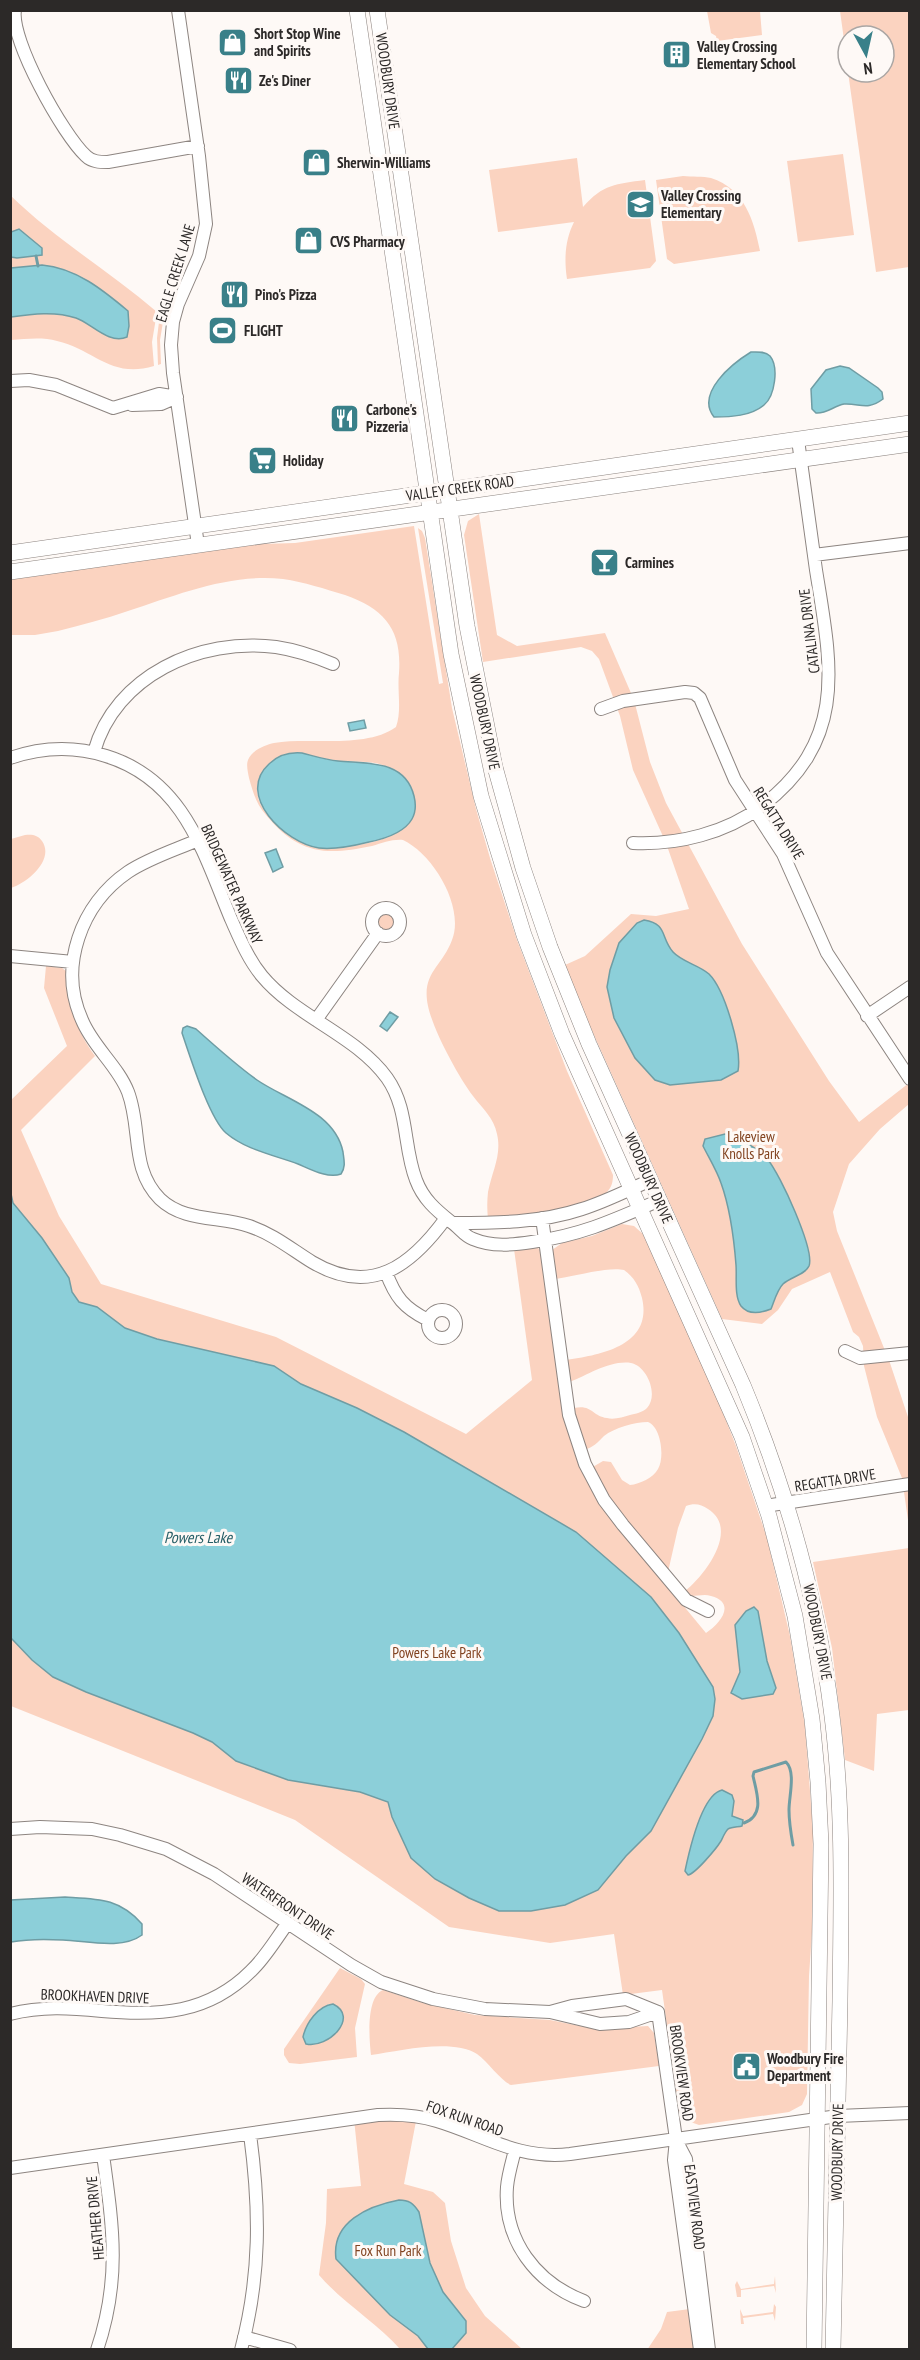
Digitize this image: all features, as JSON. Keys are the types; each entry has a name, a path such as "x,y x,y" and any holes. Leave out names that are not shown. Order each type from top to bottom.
{"main road":[{"name":"WOODBURY DRIVE","path":"357,10 460,705 481,796 498,856 546,994 726,1398 765,1506 799,1637 817,1772 821,1864 814,2349"},
{"name":"WOODBURY DRIVE","path":"377,10 450,510 481,707 497,778 520,858 565,986 751,1404 801,1553 819,1635 830,1696 838,1768 842,1841 833,2349"},
{"name":"VALLEY CREEK ROAD","path":"10,553 909,423"},
{"name":"VALLEY CREEK ROAD","path":"10,572 909,444"}],"street":[{"path":"15,10 16,25 42,92 53,112 87,157 99,162 108,162 198,146"},
{"name":"EAGLE CREEK LANE","path":"178,10 198,146 206,224 199,256 178,304 173,322 172,359 198,545"},
{"path":"10,381 29,380 56,385 108,408 131,404 148,396 159,394 177,398"},
{"name":"CATALINA DRIVE","path":"633,843 657,844 680,841 721,828 754,812 773,797 798,770 813,747 824,718 830,673 798,440"},
{"path":"814,555 909,543"},
{"path":"94,752 103,726 122,699 155,673 186,657 221,648 257,645 294,650 333,664"},
{"name":"REGATTA DRIVE","path":"602,709 622,701 685,692 694,693 700,698 735,780 791,870 826,953 909,1078"},
{"name":"BRIDGEWATER PARKWAY","path":"10,758 50,749 94,752 129,765 154,782 182,811 198,840 241,943 253,964 274,989 371,1060 388,1080 401,1107 416,1181 429,1204 467,1237 484,1243 509,1245 545,1240 589,1230 660,1200"},
{"path":"198,840 141,864 112,885 100,897 87,918 73,962 77,1008 90,1037 119,1075 127,1090 134,1109 139,1163 151,1189 161,1200 185,1214 231,1221 265,1233 295,1249 311,1261 339,1273 354,1276 386,1272 410,1259 449,1220 490,1224 542,1218 584,1209 651,1180"},
{"path":"316,1020 378,933"},
{"path":"10,956 73,962"},
{"path":"867,1016 909,987"},
{"path":"542,1218 569,1414 587,1470 612,1511 686,1600 708,1611"},
{"path":"386,1272 393,1291 401,1301 409,1309 428,1320"},
{"path":"845,1351 860,1358 909,1353"},
{"name":"REGATTA DRIVE","path":"765,1506 909,1484"},
{"name":"WATERFRONT DRIVE","path":"10,1829 40,1827 93,1829 166,1849 214,1874 287,1924 381,1982 433,1999 485,2009 550,2012 580,2021 605,2024 629,2022 658,2012"},
{"name":"BROOKHAVEN DRIVE","path":"10,2014 46,2007 145,2014 188,2008 212,1999 237,1984 253,1970 287,1924"},
{"name":"WATERFRONT DRIVE","path":"550,2012 572,2006 626,2000 658,2012"},
{"name":"BROOKVIEW ROAD","path":"658,2012 676,2139"},
{"name":"FOX RUN ROAD","path":"10,2168 378,2115 399,2114 436,2121 515,2150 542,2155 560,2155 838,2116 909,2113"},
{"path":"250,2134 257,2187 257,2256 253,2297 242,2343 290,2349"},
{"name":"EASTVIEW ROAD","path":"676,2139 674,2160 700,2349"},
{"name":"EASTVIEW ROAD","path":"676,2139 686,2159 709,2349"},
{"path":"515,2150 507,2187 509,2215 516,2240 537,2272 552,2286 584,2301"},
{"name":"HEATHER DRIVE","path":"97,2349 111,2299 114,2262 113,2225 103,2155"}],"green space":[{"path":"707,11 760,11 762,35 717,41 716,36 711,33"},
{"path":"840,11 909,11 909,267 876,272 850,84 896,84 896,24 842,24"},
{"path":"843,154 854,235 798,242 787,161"},
{"path":"577,158 583,207 604,189 645,180 656,261 650,268 567,279 566,250 574,222 498,232 489,170"},
{"path":"683,176 711,178 732,190 746,207 755,228 760,251 674,264 667,259 656,180"},
{"path":"10,195 45,226 157,312 152,342 154,366 126,369 57,341 11,340"},
{"path":"160,314 164,316 160,340 161,364 158,365 157,338"},
{"name":"Lakeview Knolls Park","path":"479,514 497,635 517,646 605,633 634,700 650,762 666,803 742,944 829,1081 859,1122 909,1083 909,1104 880,1129 849,1164 833,1212 837,1231 890,1363 909,1420 909,1527 902,1478 877,1417 864,1366 863,1346 859,1337 853,1332 830,1272 792,1289 778,1310 762,1324 722,1319 584,1013 565,965 585,956 631,914 656,916 689,909 666,843 633,770 620,716 599,659 592,651 581,647 483,662 464,535 468,521"},
{"path":"414,526 439,684 443,683 418,528 422,531 452,708 490,858 517,940 567,1071 613,1175 610,1188 598,1198 551,1212 488,1219 488,1192 498,1149 495,1128 453,1065 440,1040 428,1006 427,986 448,949 455,927 454,912 444,883 425,857 403,840 340,851 313,849 289,838 278,828 257,802 249,778 247,762 252,753 263,747 288,741 369,738 384,734 396,727 399,707 399,658 394,633 380,614 371,607 345,595 299,582 283,579 243,579 185,592 111,617 58,631 35,635 11,635 10,577 234,545 295,543","holes":["298,753 344,762 375,763 400,775 405,779 413,796 412,810 406,825 392,835 363,844 324,848 314,847 298,840 266,813 258,797 257,787 262,772 274,761 289,754"]},
{"path":"35,835 42,841 45,856 31,876 11,888 11,839"},
{"path":"383,914 389,914 394,922 392,928 383,930 378,925 378,919"},
{"name":"Powers Lake","path":"46,966 62,968 66,971 78,1025 95,1056 21,1130 59,1216 101,1284 276,1337 466,1434 532,1380 514,1249 538,1248 541,1251 566,1422 582,1471 611,1518 706,1633 724,1614 723,1603 711,1596 691,1596 685,1591 702,1574 716,1552 721,1528 717,1518 703,1506 695,1504 686,1506 678,1528 668,1572 613,1505 591,1468 603,1461 611,1462 622,1480 630,1485 646,1480 656,1472 660,1464 661,1450 656,1430 648,1422 625,1426 613,1430 593,1446 584,1450 574,1408 585,1408 610,1419 641,1412 647,1408 652,1396 646,1375 637,1365 623,1363 607,1366 570,1382 566,1360 609,1351 632,1337 640,1327 643,1314 642,1298 636,1282 624,1270 600,1271 555,1279 552,1250 562,1243 592,1236 622,1224 634,1226 643,1234 714,1390 736,1446 767,1538 790,1636 805,1726 813,1830 807,2094 802,2105 789,2112 699,2125 685,2120 679,2110 662,1990 623,1995 614,1934 550,1943 449,1927 295,1820 11,1706 10,1101 67,1046 44,988"},
{"path":"909,1548 909,1710 877,1714 874,1771 845,1760 832,1648 813,1562"},
{"path":"340,1968 361,1979 365,1984 355,2028 357,2057 300,2064 289,2063 284,2055 284,2049","holes":["329,2004 335,2005 341,2012 341,2026 327,2040 312,2045 306,2028 320,2009"]},
{"path":"383,1990 423,2003 475,2015 550,2020 595,2029 648,2026 654,2033 659,2066 511,2085 477,2054 466,2049 440,2046 371,2055 369,2029 371,2009 378,1994"},
{"name":"Fox Run Park","path":"417,2116 404,2184 433,2192 445,2203 451,2241 466,2288 485,2316 522,2349 400,2349 381,2330 338,2295 319,2275 326,2223 327,2189 361,2186 354,2119"},
{"path":"775,2276 776,2293 774,2286 741,2290 741,2297 737,2297 735,2285 737,2281 741,2289 774,2284"},
{"path":"774,2304 776,2307 775,2321 773,2314 743,2318 744,2324 741,2324 740,2309 743,2316 773,2312"},
{"path":"690,2309 696,2349 647,2350 661,2329 667,2312"}],"water":[{"path":"19,229 42,248 42,255 11,257 11,232"},
{"path":"42,265 78,275 128,311 127,337 120,339 107,336 76,318 60,314 11,317 11,268"},
{"path":"751,352 766,353 773,361 775,374 768,401 759,409 747,414 714,417 709,408 709,398 713,389 726,371"},
{"path":"840,366 849,368 878,388 882,392 883,399 872,405 844,404 816,413 812,409 811,389 826,370"},
{"path":"364,720 366,728 350,731 348,723"},
{"path":"302,753 320,758 372,764 393,769 409,784 414,796 415,808 412,819 393,835 344,847 319,848 292,837 268,816 261,803 258,789 260,776 276,758"},
{"path":"276,849 283,867 273,872 265,853"},
{"path":"644,920 660,928 673,952 705,971 715,982 726,1006 735,1035 739,1061 738,1071 721,1080 670,1085 655,1080 635,1058 614,1018 607,987 619,943 637,923"},
{"path":"390,1012 398,1017 387,1031 380,1026"},
{"path":"187,1026 196,1029 257,1080 320,1117 338,1138 344,1161 341,1174 319,1173 251,1148 226,1133 213,1114 195,1071 182,1033 183,1028"},
{"path":"725,1134 754,1147 768,1160 788,1195 807,1245 809,1266 807,1269 781,1287 771,1309 759,1312 744,1309 739,1302 734,1245 727,1203 719,1178 703,1146 705,1139"},
{"name":"Powers Lake","path":"11,1194 13,1203 42,1238 69,1278 72,1292 79,1302 97,1307 125,1328 157,1339 274,1366 301,1384 357,1408 404,1432 576,1532 651,1597 679,1633 713,1687 715,1699 713,1716 651,1831 626,1856 598,1890 565,1905 531,1911 499,1911 435,1879 411,1858 392,1817 388,1802 360,1792 288,1780 236,1761 212,1742 193,1733 53,1677 32,1660 11,1638"},
{"path":"754,1607 758,1611 767,1661 776,1688 773,1694 742,1699 731,1693 740,1672 735,1625 746,1611"},
{"path":"722,1790 732,1795 734,1801 732,1816 743,1820 742,1826 728,1829 710,1855 688,1875 685,1871 697,1825 708,1802"},
{"path":"65,1897 98,1900 125,1909 142,1924 142,1935 134,1940 104,1944 50,1939 11,1942 11,1900"},
{"path":"333,2004 343,2016 338,2031 323,2042 306,2044 303,2037 310,2021 322,2008"},
{"path":"399,2200 415,2206 419,2212 430,2263 443,2292 466,2321 466,2333 452,2349 428,2349 418,2336 390,2315 336,2259 339,2235 354,2218 375,2207"}],"waterway":[{"path":"36,256 38,266"},
{"path":"744,1823 755,1815 757,1809 754,1772 786,1762 791,1772 789,1814 793,1845"}],"place":[{"name":"Short Stop Wine and Spirits","path":"233,42"},
{"name":"Valley Crossing Elementary School","path":"676,55"},
{"name":"Ze's Diner","path":"238,80"},
{"name":"Sherwin-Williams","path":"316,162"},
{"name":"Valley Crossing Elementary","path":"640,204"},
{"name":"CVS Pharmacy","path":"309,241"},
{"name":"Pino's Pizza","path":"234,294"},
{"name":"FLIGHT","path":"223,330"},
{"name":"Carbone's Pizzeria","path":"345,418"},
{"name":"Holiday","path":"262,460"},
{"name":"Carmines","path":"604,562"},
{"name":"Woodbury Fire Department","path":"746,2067"}],"park label":[{"name":"Powers Lake Park","path":"437,1652"}]}
